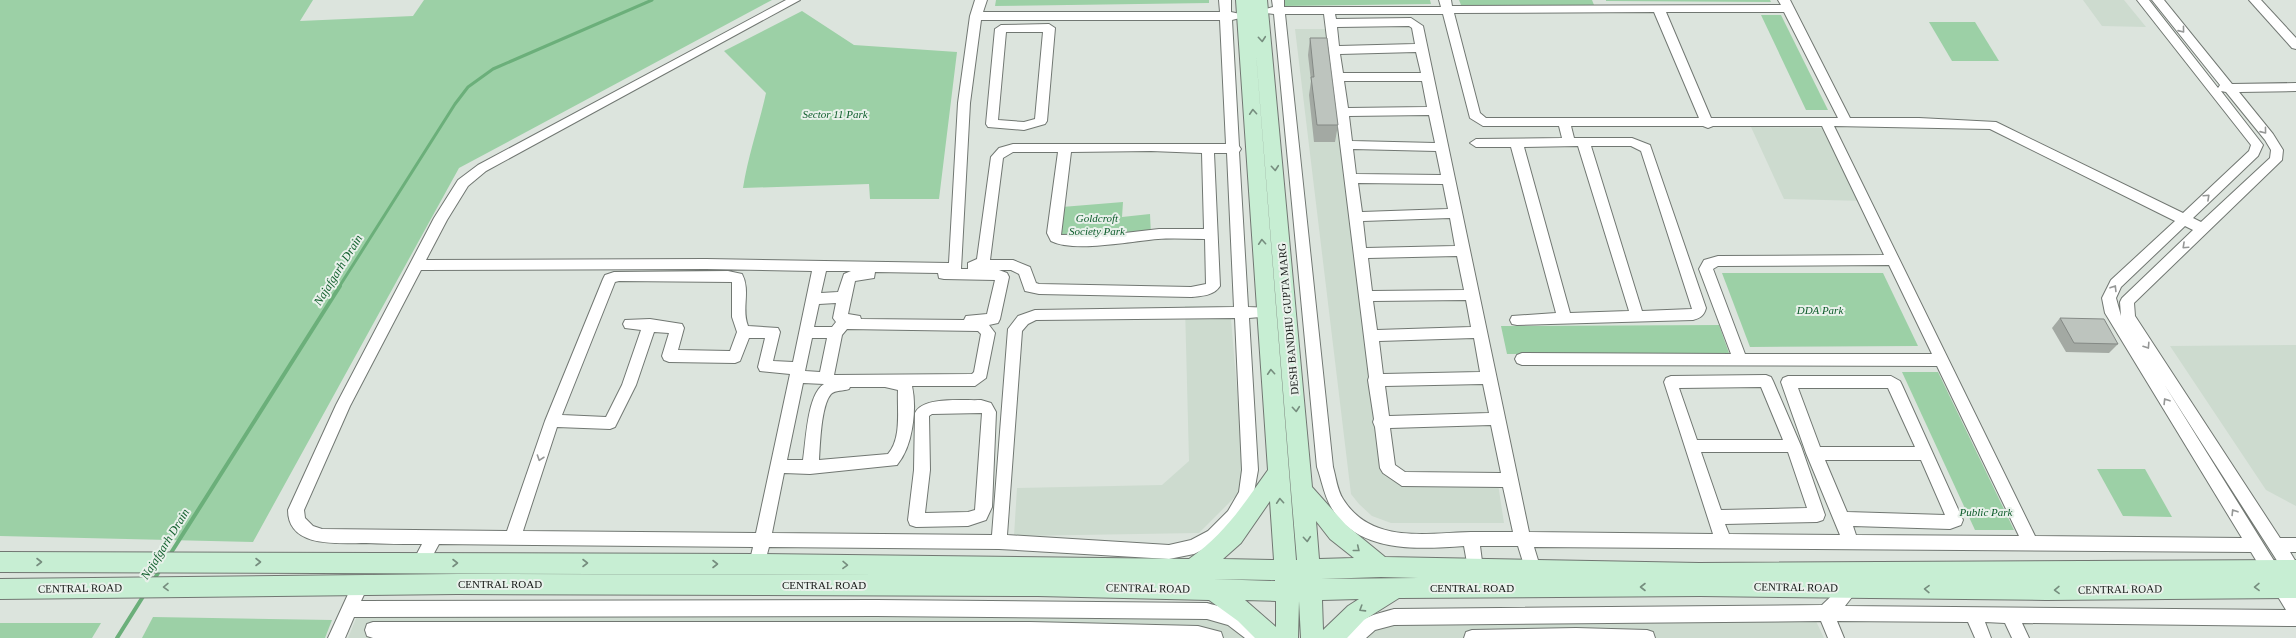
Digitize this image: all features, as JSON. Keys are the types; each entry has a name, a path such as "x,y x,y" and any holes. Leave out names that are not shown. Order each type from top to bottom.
{"main road":[{"name":"DESH BANDHU GUPTA MARG","path":"1252,7 1267,312 1286,580 1287,638"},
{"name":"DESH BANDHU GUPTA MARG","path":"1252,7 1302,490 1309,569 1312,638"},
{"path":"1192,569 1215,553 1232,536 1278,472"},
{"path":"1302,490 1338,532 1381,567"},
{"name":"CENTRAL ROAD","path":"0,562 757,564 1192,569 1286,580 1310,591 1396,588 1684,586 2046,590 2289,577"},
{"name":"CENTRAL ROAD","path":"0,589 360,584 1030,586 1212,590 1286,580 1309,569 1381,567 1699,573 2289,577"},
{"path":"1331,638 1356,613 1396,588"},
{"path":"1212,590 1246,614 1271,638"}],"street":[{"path":"794,0 482,168 463,183 442,218 343,405 300,502 295,516 300,525 308,532 322,536 998,542 1169,552 1194,547 1214,536 1234,516 1247,493 1250,470 1241,313 1235,149 1225,0"},
{"path":"956,268 964,103 976,16 981,0"},
{"path":"2143,0 2214,88 2257,145 2254,153 2116,284 2109,298 2112,313 2254,545 2289,577"},
{"path":"2158,0 2269,137 2277,150 2276,160 2127,302 2128,317 2277,545 2289,577 2296,611"},
{"path":"2256,0 2294,40"},
{"path":"1446,4 1474,115 1478,120 1489,123 1564,122 1708,124 1920,122 1992,125 2203,229"},
{"path":"1330,17 1446,4 1599,4 1659,10 1786,4 1846,122"},
{"path":"976,16 1226,16 1252,7 1278,5 1330,17 1411,22 1417,26 1523,539 1533,570"},
{"path":"1278,5 1325,467 1337,504 1356,525 1380,538 1405,542 1471,539 1523,539 2254,545"},
{"path":"1659,10 1708,124"},
{"path":"1001,29 1050,29 1039,123 1024,126 995,125 991,122 1001,29 1005,16"},
{"path":"1330,17 1380,422 1388,468 1402,479 1511,480"},
{"path":"1334,50 1422,48"},
{"path":"1337,77 1428,77"},
{"path":"2214,88 2296,88"},
{"path":"1342,112 1435,111"},
{"path":"1564,122 1569,142"},
{"path":"1826,122 2030,542"},
{"path":"1516,142 1564,318"},
{"path":"1583,142 1637,316"},
{"path":"1476,143 1632,142 1646,148 1699,308 1698,312 1694,315 1517,320"},
{"path":"1346,145 1442,147"},
{"path":"979,265 983,262 997,157 1004,151 1013,148 1065,147 1235,149"},
{"path":"1065,147 1054,233 1056,238 1062,241 1152,234 1210,234"},
{"path":"418,265 698,264 956,268 979,265 1013,265 1025,271 1030,287 1038,289 1191,292 1209,289 1213,286 1208,148"},
{"path":"1350,178 1449,180"},
{"path":"1355,217 1456,213"},
{"path":"1359,253 1463,251"},
{"path":"1683,261 1710,264 1718,261 1893,260"},
{"path":"1710,264 1706,269 1740,360"},
{"path":"757,564 820,267"},
{"path":"858,274 998,275 1002,280 996,315 989,320 843,320 839,316 844,297 849,278 858,274"},
{"path":"513,538 552,421 610,279 619,276 728,276 737,278 740,285 737,310 738,322 744,332"},
{"path":"1365,296 1472,295"},
{"path":"813,299 844,297"},
{"path":"998,542 1015,329 1023,320 1035,314 1267,312"},
{"path":"630,324 650,324 677,328 669,356 735,357 744,332"},
{"path":"552,421 610,423 628,385 650,324"},
{"path":"744,332 773,332 765,366 826,378 832,382 975,380 981,374 988,333 982,326 846,324 841,326 835,333 826,378"},
{"path":"806,332 835,333"},
{"path":"1370,336 1480,332"},
{"path":"1522,359 1942,360"},
{"path":"1715,518 1817,515 1793,446 1756,360"},
{"path":"1779,360 1814,453 1851,541"},
{"path":"1375,380 1490,378"},
{"path":"1723,540 1671,382 1766,381"},
{"path":"1788,382 1891,382 1898,388 1955,520 1950,522 1842,519"},
{"path":"777,466 810,467 881,463 892,460 898,455 903,439 904,385 838,385 826,390 820,403 810,467"},
{"path":"914,542 916,520 922,470 922,413 928,408 986,407 989,412 984,507 980,515 968,520 916,520"},
{"path":"1380,422 1498,419"},
{"path":"1691,446 1793,446"},
{"path":"1814,453 1926,454"},
{"path":"420,563 435,537"},
{"path":"1471,539 1475,569"},
{"path":"2277,545 2296,545"},
{"path":"336,638 360,584"},
{"path":"1826,613 1851,588"},
{"path":"349,609 810,608 1207,611 1230,616 1243,624 1256,638"},
{"path":"806,630 810,608"},
{"path":"517,630 524,609"},
{"path":"1826,613 1836,638"},
{"path":"1353,638 1370,624 1394,617 1826,613 2296,618"},
{"path":"1973,615 1983,638"},
{"path":"2010,615 2021,638"},
{"path":"1571,616 1576,636"},
{"path":"373,630 1030,630 1198,634 1215,638"},
{"path":"1472,638 1576,636 1647,638"}],"shaded area":[{"path":"2083,0 2124,0 2146,27 2102,26"},
{"path":"1295,29 1327,29 1383,468 1406,483 1498,484 1504,523 1391,523 1372,516 1351,494"},
{"path":"1751,127 1828,128 1865,201 1784,199"},
{"path":"1185,306 1230,307 1245,487 1199,533 1014,536 1017,488 1162,485 1189,461"},
{"path":"2296,345 2296,506 2266,490 2170,346"},
{"path":"1227,610 1255,638 348,638 357,616"},
{"path":"1815,619 1824,638 1363,638 1369,631 1411,621"}],"green space":[{"path":"0,0 313,0 300,21 413,16 424,0 772,0 459,168 253,542 0,536"},
{"path":"996,0 1209,0 1209,3 995,6"},
{"path":"1283,0 1430,0 1431,4 1284,6"},
{"path":"1459,0 1592,0 1594,5 1461,5"},
{"path":"1770,0 1771,2 1606,1"},
{"name":"Sector 11 Park","path":"802,11 854,45 957,52 939,199 870,199 869,184 743,188 766,93 724,51"},
{"path":"1761,15 1781,15 1828,110 1806,110"},
{"path":"1929,22 1975,22 1999,61 1952,61"},
{"name":"Goldcroft Society Park","path":"1123,202 1122,217 1150,214 1151,236 1112,243 1057,244 1062,207"},
{"name":"DDA Park","path":"1722,273 1883,273 1918,346 1750,347"},
{"path":"1719,325 1729,353 1507,354 1501,326"},
{"name":"Public Park","path":"1902,372 1938,372 2014,530 1975,530"},
{"path":"2097,469 2145,469 2172,517 2123,516"},
{"path":"153,617 332,620 325,638 142,638"},
{"path":"0,623 101,623 92,638 0,638"}],"building":[{"path":"1310,38 1327,38 1338,125 1317,125 1311,77 1314,77"},
{"path":"2060,318 2104,319 2118,344 2074,343"}],"waterway":[{"name":"Najafgarh Drain","path":"339,287 455,104 468,87 493,69 652,0"},
{"name":"Najafgarh Drain","path":"169,556 340,286"},
{"name":"Najafgarh Drain","path":"153,581 160,570"},
{"name":"Najafgarh Drain","path":"117,638 144,595"}]}
